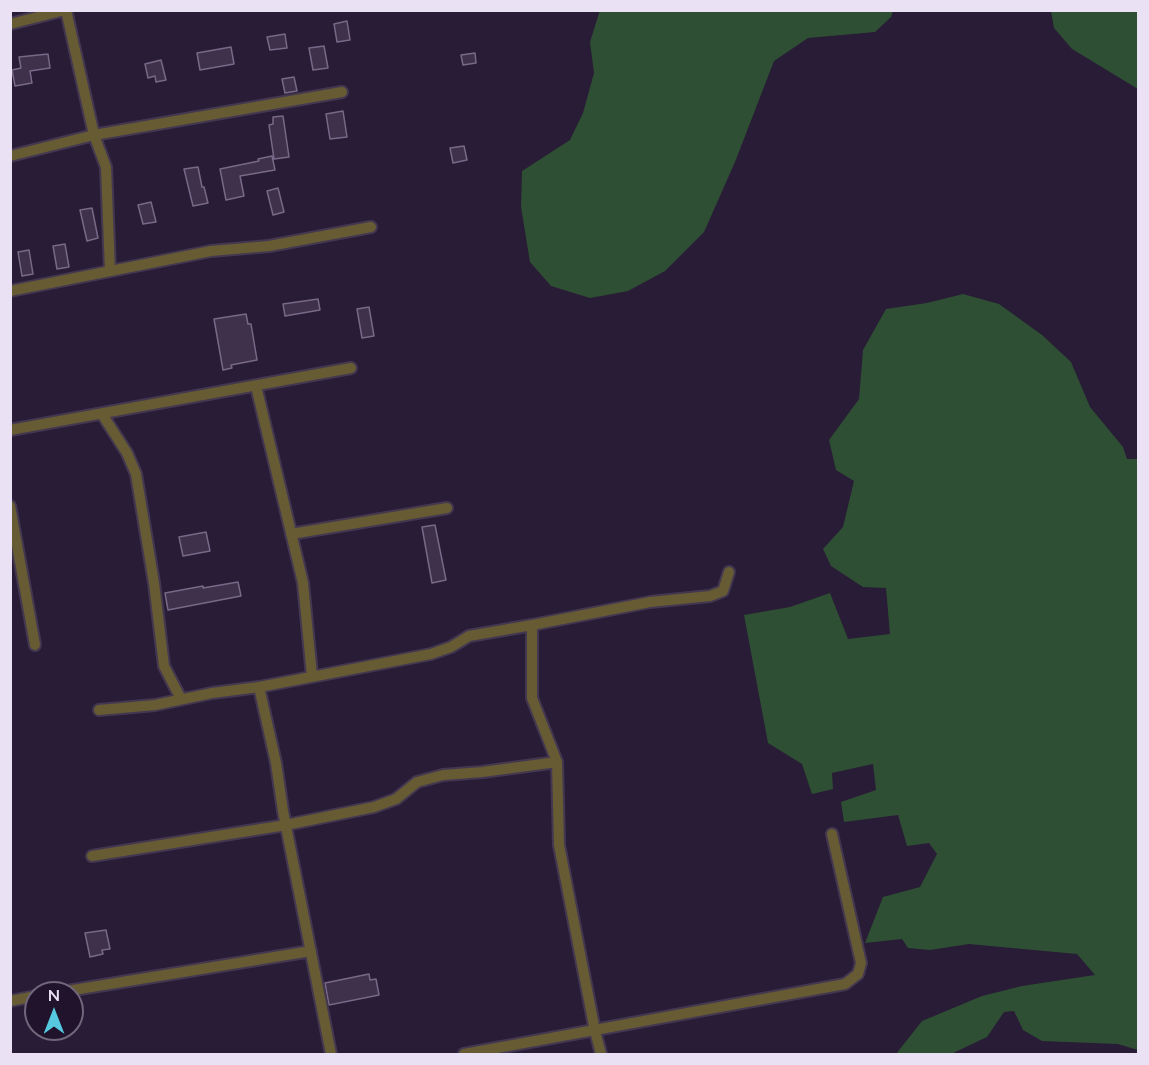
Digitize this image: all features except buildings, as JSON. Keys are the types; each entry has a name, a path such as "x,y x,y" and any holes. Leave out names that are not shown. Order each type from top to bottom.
{"street":[{"path":"10,24 65,10 94,135 104,161 107,179 110,272"},
{"path":"10,156 94,135 342,92"},
{"path":"10,291 210,251 269,246 371,227"},
{"path":"10,430 351,368"},
{"path":"256,386 303,583 312,676"},
{"path":"102,414 128,453 136,474 154,583 164,666 181,699"},
{"path":"10,506 35,645"},
{"path":"291,534 447,508"},
{"path":"99,710 155,705 259,687 430,654 451,647 469,636 650,602 710,596 723,591 729,572"},
{"path":"532,625 532,698 557,762 559,845 601,1054"},
{"path":"259,687 276,764 331,1054"},
{"path":"92,856 286,825 374,807 396,799 417,782 443,775 557,762"},
{"path":"464,1054 845,984 858,974 861,963 832,834"},
{"path":"84,988 311,951"}],"green space":[{"path":"600,10 893,11 891,17 875,32 808,38 774,61 735,162 704,232 665,271 628,291 590,298 551,286 530,262 521,207 522,171 570,140 583,113 594,73 590,42"},
{"path":"1051,11 1138,11 1138,89 1072,49 1054,28"},
{"path":"963,294 999,304 1042,335 1071,362 1090,407 1123,447 1127,459 1138,459 1138,1050 1118,1044 1042,1041 1023,1030 1014,1011 1004,1012 987,1037 951,1054 896,1054 922,1021 982,996 1022,986 1095,975 1077,954 969,944 930,950 908,948 902,939 865,943 883,897 920,887 937,854 929,843 907,846 898,815 844,822 841,802 876,790 873,764 832,773 833,789 812,794 802,764 768,743 744,615 790,607 830,593 848,639 890,634 886,588 863,587 831,566 823,549 843,527 854,481 836,470 829,440 859,399 863,350 886,309 927,303"}]}
